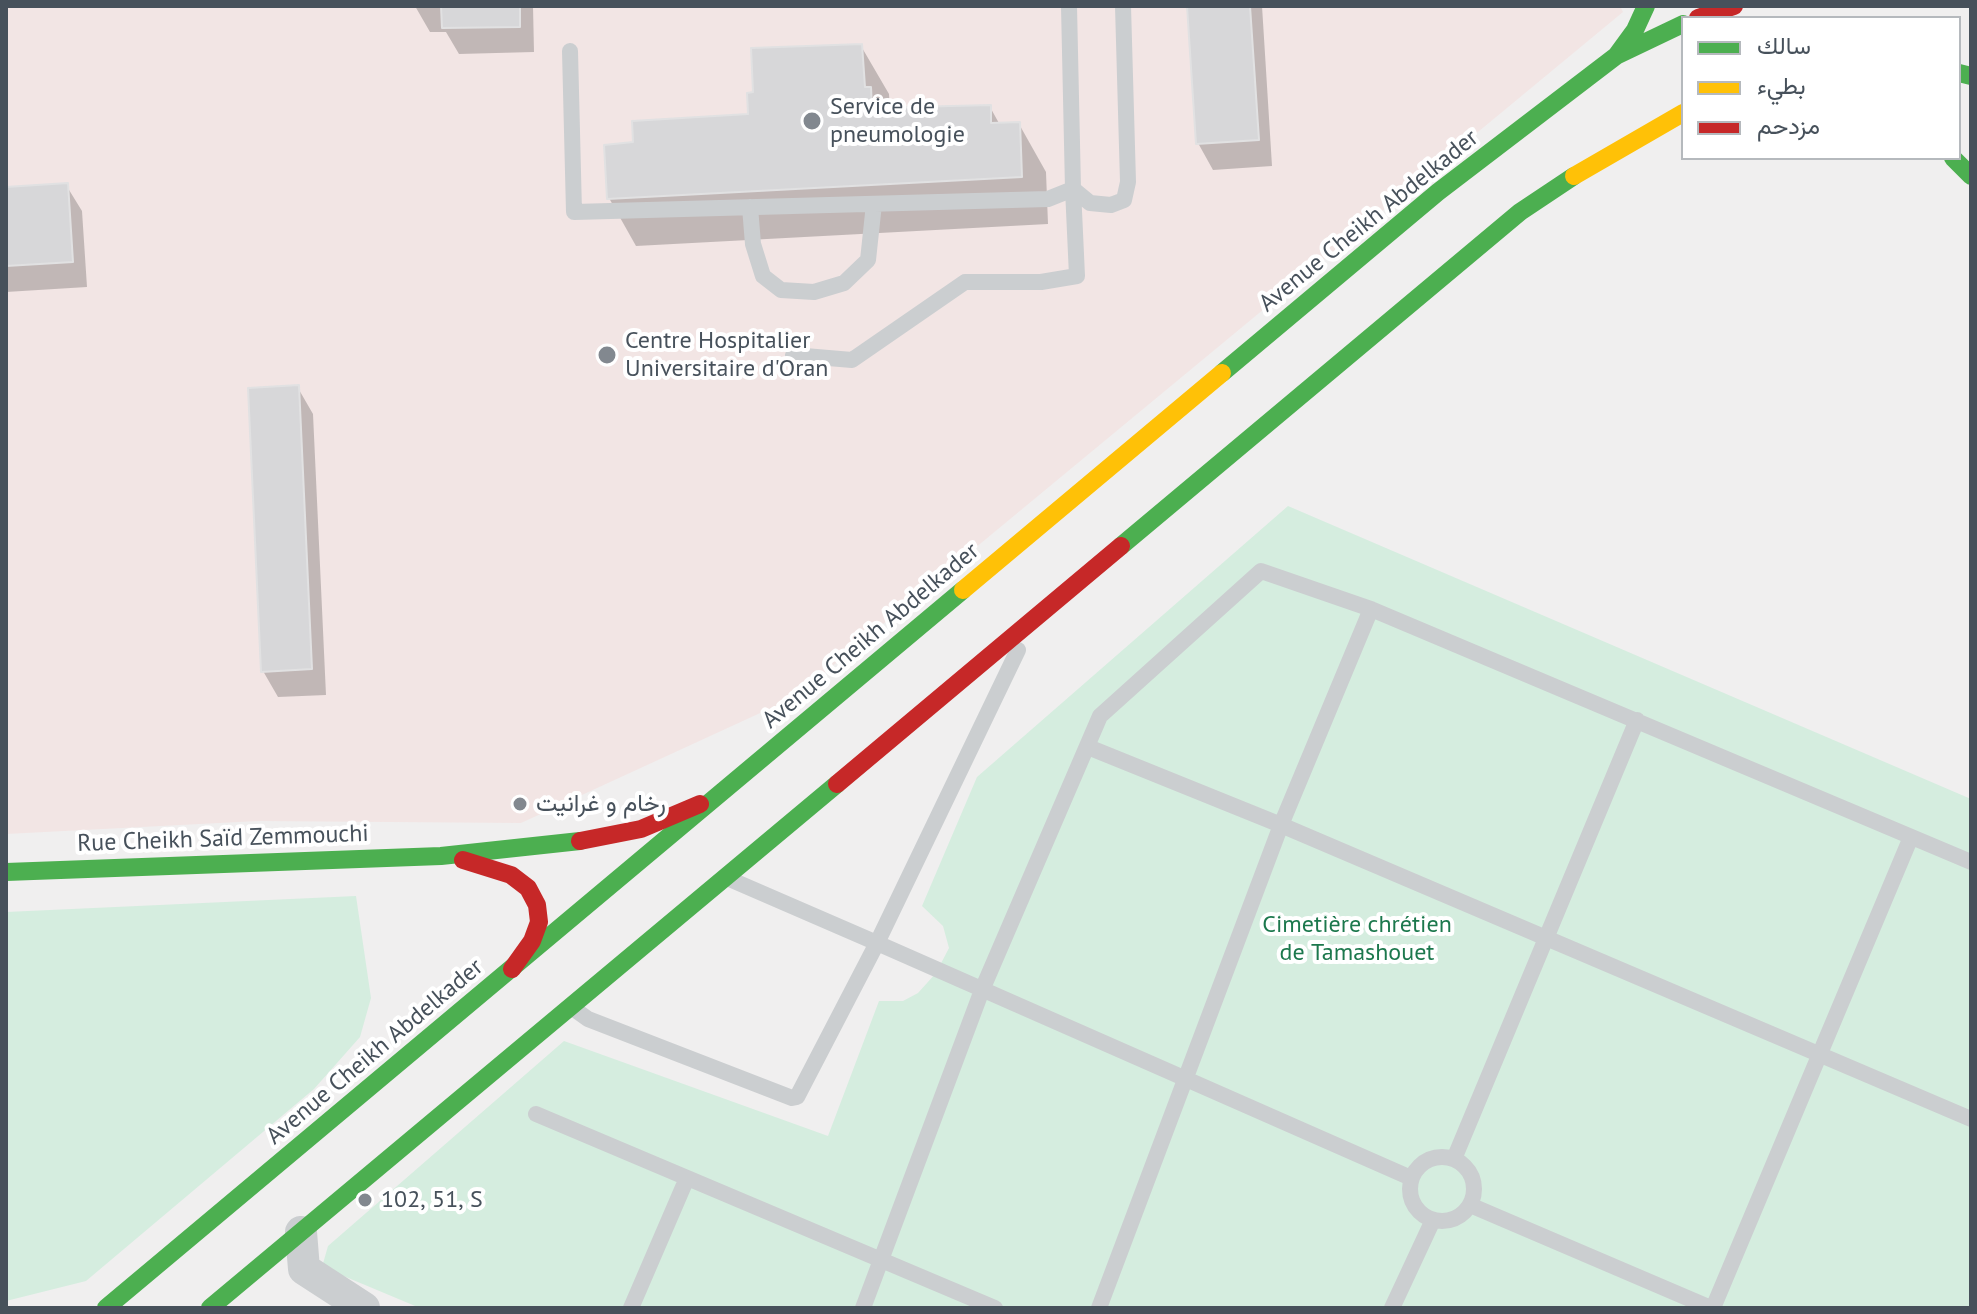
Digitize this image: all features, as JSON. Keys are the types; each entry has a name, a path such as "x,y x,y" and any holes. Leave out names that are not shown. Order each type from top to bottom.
{"main road":[{"path":"1616,56 1635,30 1646,6"},
{"path":"1704,16 1734,6"},
{"path":"1616,56 1670,8"},
{"name":"Avenue Cheikh Abdelkader","path":"106,1308 512,969 684,833 722,791 1438,192 1616,56 1681,25"},
{"path":"210,1308 571,1007 721,872 1050,606 1520,212 1610,152 1681,114"},
{"path":"1955,160 1971,176"},
{"path":"441,856 601,839 675,818 722,791"},
{"path":"441,856 511,875 528,888 537,905 539,922 532,941 512,969"},
{"name":"Rue Cheikh Saïd Zemmouchi","path":"6,872 441,856"},
{"path":"86,1308 125,1292"}],"street":[{"path":"301,1232 304,1269 364,1308"}],"lane":[{"path":"793,355 852,360 965,282 1041,282 1077,276 1069,6"},
{"path":"1073,189 1090,203 1111,205 1124,200 1128,182 1123,6"},
{"path":"570,51 574,212 1048,199 1073,189"},
{"path":"750,207 753,244 763,276 781,290 814,292 844,283 868,260 874,204"},
{"path":"863,1308 982,990 1100,716 1261,571 1371,609 1971,862"},
{"path":"571,1007 588,1019 792,1098 797,1097 877,943 1008,669 1024,639 1050,606"},
{"path":"1099,1308 1281,825 1371,609"},
{"path":"1454,1159 1637,720"},
{"path":"1088,747 1281,825 1971,1119"},
{"path":"1470,1205 1712,1308 1911,837"},
{"path":"721,872 1411,1178"},
{"path":"536,1114 995,1308"},
{"path":"1434,1158 1454,1159 1470,1173 1474,1195 1470,1205 1454,1219 1433,1220 1415,1208 1411,1199 1411,1178 1424,1162 1434,1158"},
{"path":"631,1308 687,1178"},
{"path":"1392,1308 1433,1220"}],"shaded area":[{"name":"Centre Hospitalier Universitaire d'Oran","path":"6,6 1620,6 1623,12 795,697 521,823 258,821 6,834"}],"green space":[{"name":"Cimetière chrétien de Tamashouet","path":"1288,506 1971,799 1971,1308 420,1308 322,1267 328,1246 564,1041 828,1136 879,1001 903,1001 918,993 936,973 949,948 943,926 922,906 977,777"},
{"path":"356,896 371,998 360,1037 314,1089 86,1281 6,1301 6,912"}],"building":[{"path":"441,6 520,6 520,27 442,28"},
{"path":"1187,6 1250,6 1259,140 1196,144"},
{"name":"Service de pneumologie","path":"862,44 865,87 871,87 872,108 991,105 991,123 1020,122 1022,177 607,199 604,145 633,142 632,121 748,114 747,93 753,92 751,48"},
{"path":"68,183 73,262 6,266 6,187"},
{"path":"299,385 312,669 261,672 248,388"}],"traffic: fast":[{"path":"1616,56 1635,30 1646,6"},
{"path":"1222,373 1438,192 1616,56 1681,25"},
{"path":"1961,74 1971,76"},
{"path":"1955,160 1971,176"},
{"path":"1121,546 1520,212 1574,176"},
{"path":"106,1308 963,590"},
{"path":"210,1308 837,784"},
{"path":"6,872 441,856 580,841"}],"traffic: slow":[{"path":"1574,176 1681,114"},
{"path":"963,590 1222,373"}],"traffic: jam":[{"path":"1704,16 1734,6"},
{"path":"837,784 1121,546"},
{"path":"580,841 641,829 700,804"},
{"path":"463,860 511,875 528,888 537,905 539,922 532,941 512,969"}],"place":[{"name":"Service de pneumologie","path":"812,121"},
{"name":"Centre Hospitalier Universitaire d'Oran","path":"607,355"},
{"name":"رخام و غرانيت","path":"520,804"},
{"name":"102, 51, S","path":"365,1200"}]}
